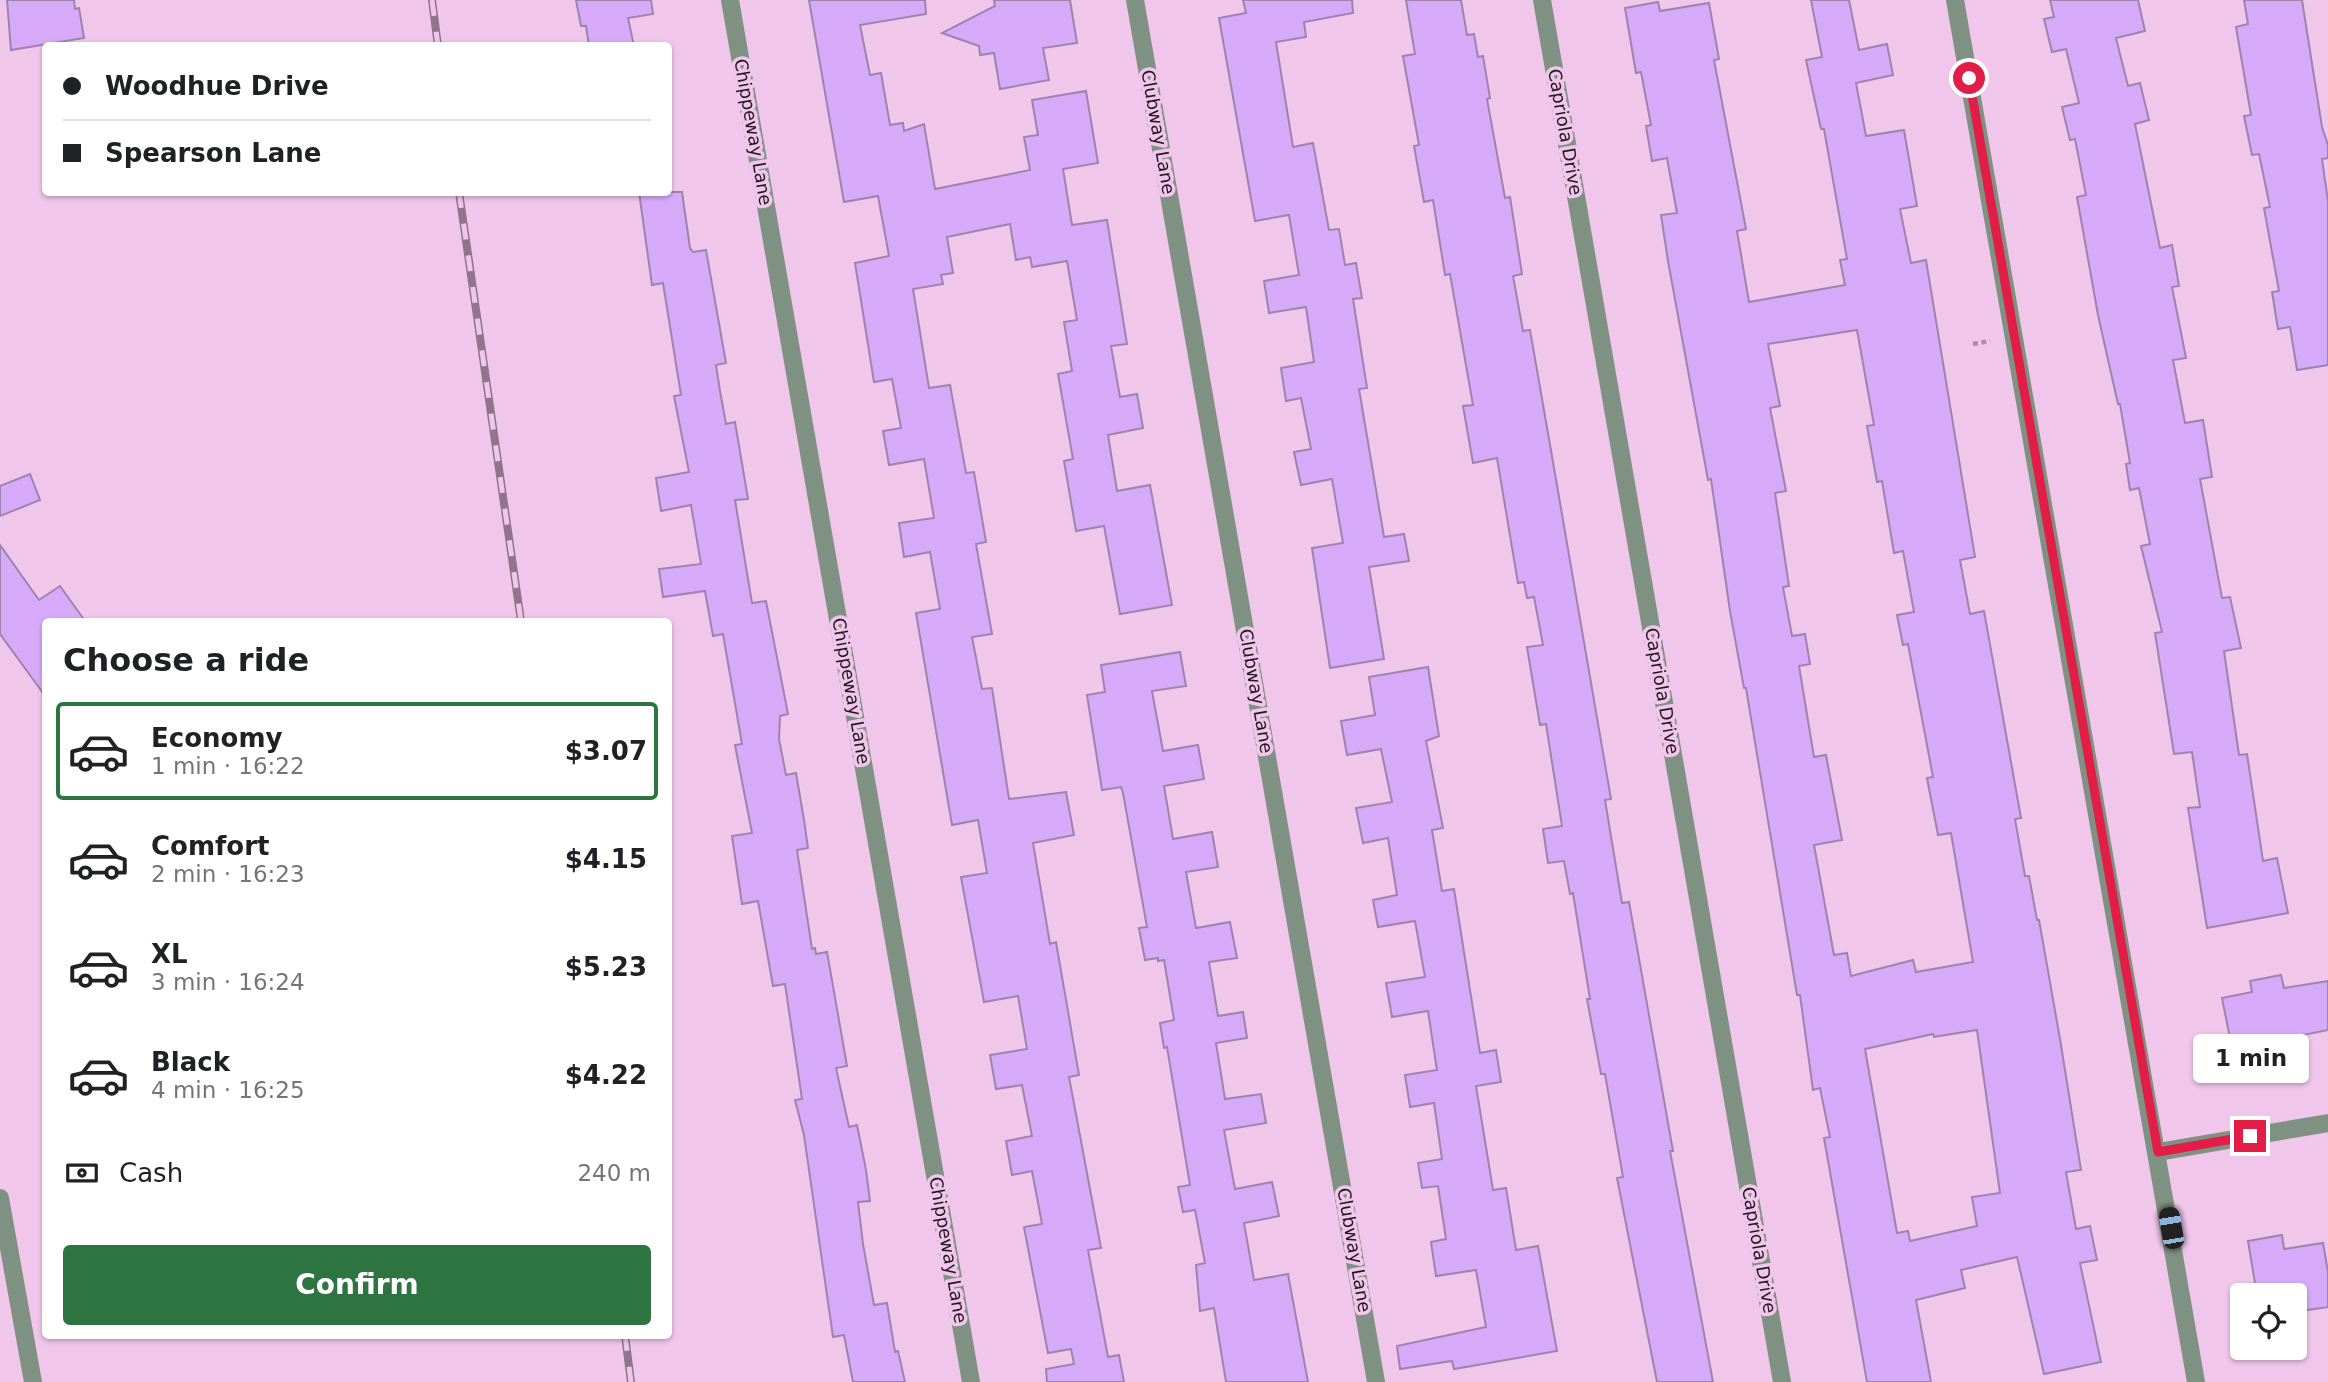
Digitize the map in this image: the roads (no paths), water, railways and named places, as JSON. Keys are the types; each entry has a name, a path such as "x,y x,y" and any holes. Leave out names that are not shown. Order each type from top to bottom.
{"street":[{"name":"Chippeway Lane","path":"730,0 971,1382"},
{"name":"Clubway Lane","path":"1135,0 1376,1382"},
{"name":"Capriola Drive","path":"1542,0 1782,1382"},
{"path":"1955,0 2196,1382"},
{"path":"2158,1152 2328,1123"},
{"path":"0,1198 33,1382"}],"railway":[{"path":"432,0 437,42"},
{"path":"460,196 521,618"},
{"path":"626,1339 631,1382"}]}
